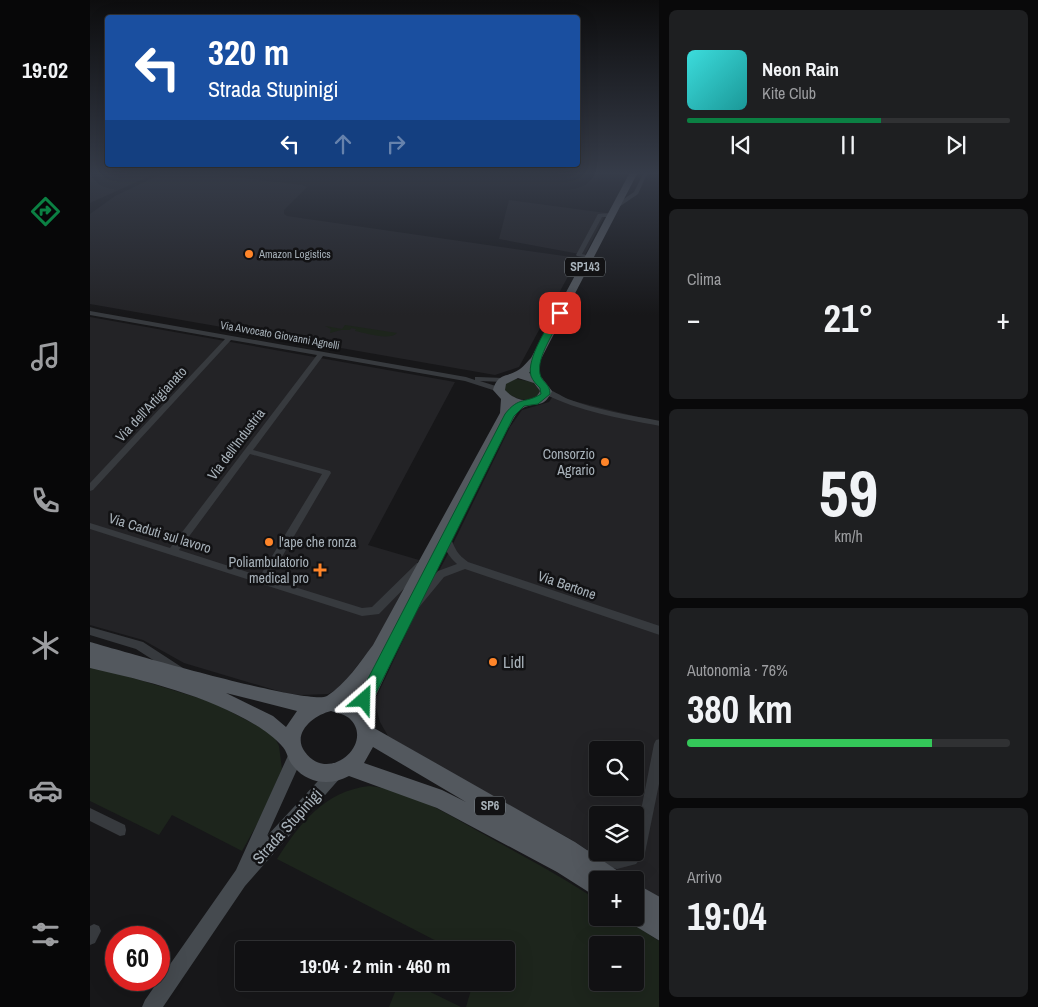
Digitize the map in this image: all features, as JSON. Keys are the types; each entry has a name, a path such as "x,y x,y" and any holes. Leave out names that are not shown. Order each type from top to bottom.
{"main road":[{"name":"SP143","path":"517,375 525,371 536,359 607,221"},
{"path":"358,714 510,414 522,403 543,396 545,387 535,374 536,359"},
{"path":"503,389 517,375 538,380"},
{"path":"503,389 522,403"},
{"path":"294,749 293,733 297,722 305,713 323,705 356,680 379,650 506,413 503,389"},
{"path":"90,649 276,699 350,708 358,714 364,723 366,742 363,752 342,770"},
{"name":"SP6","path":"90,661 122,668 212,696 267,722 294,749 302,763 312,770 324,773 342,770 442,800 564,865 589,882"},
{"name":"SP6","path":"366,733 568,850 600,871"},
{"path":"644,900 659,910"},
{"path":"644,919 659,930"}],"street":[{"name":"Via Avvocato Giovanni Agnelli","path":"90,313 466,379 503,389"},
{"name":"Via dell'Artigianato","path":"91,485 229,338"},
{"name":"Via dell'Industria","path":"173,551 321,354"},
{"path":"543,396 659,424"},
{"path":"248,451 327,473 263,580"},
{"name":"Via Caduti sul lavoro","path":"90,526 369,613 374,611 431,555"},
{"name":"Via Bertone","path":"446,538 454,557 465,565 659,631"},
{"path":"407,614 441,574 465,565"},
{"path":"90,631 139,645 181,672"},
{"path":"568,850 617,862 631,859 640,848 659,744"},
{"name":"Strada Stupinigi","path":"239,880 294,749"},
{"name":"Strada Stupinigi","path":"152,1007 239,880 342,770"},
{"path":"90,814 120,830"}],"shaded area":[{"path":"90,221 322,221 578,258 519,367 495,375 90,304"},
{"path":"504,221 602,221 585,255 499,239"},
{"path":"90,317 455,382 368,545 419,560 375,643 340,688 328,694 301,695 285,693 184,663 143,640 90,625"},
{"path":"345,325 397,333 389,336 371,335 355,331 356,329 351,328 350,330 330,333 331,329 325,326 342,329"},
{"path":"516,379 533,382 541,391 536,398 523,400 515,398 504,390 506,383"},
{"path":"553,396 659,422 659,898 644,888 644,871 618,871 604,861 644,861 644,806 589,806 589,851 388,736 380,722 375,704 376,698 415,615 448,554 510,427 522,410 549,402"},
{"path":"90,667 120,674 212,702 262,728 275,738 279,746 282,769 261,817 242,851 172,815 159,835 90,801"},
{"path":"369,786 384,788 429,804 542,866 589,895 589,926 636,926 659,941 659,1007 466,1007 471,991 515,991 515,941 436,941 277,859 304,822 326,802 353,789"},
{"path":"395,991 428,991 461,1007 389,1007"}],"place":[{"name":"Amazon Logistics","path":"249,254"},
{"name":"Consorzio Agrario","path":"605,462"},
{"name":"l'ape che ronza","path":"269,542"},
{"name":"Poliambulatorio medical pro","path":"320,570"},
{"name":"Lidl","path":"493,662"}],"route":[{"path":"364,700 510,414 522,403 535,402 544,398 546,394 545,387 535,374 536,359 560,313"}]}
